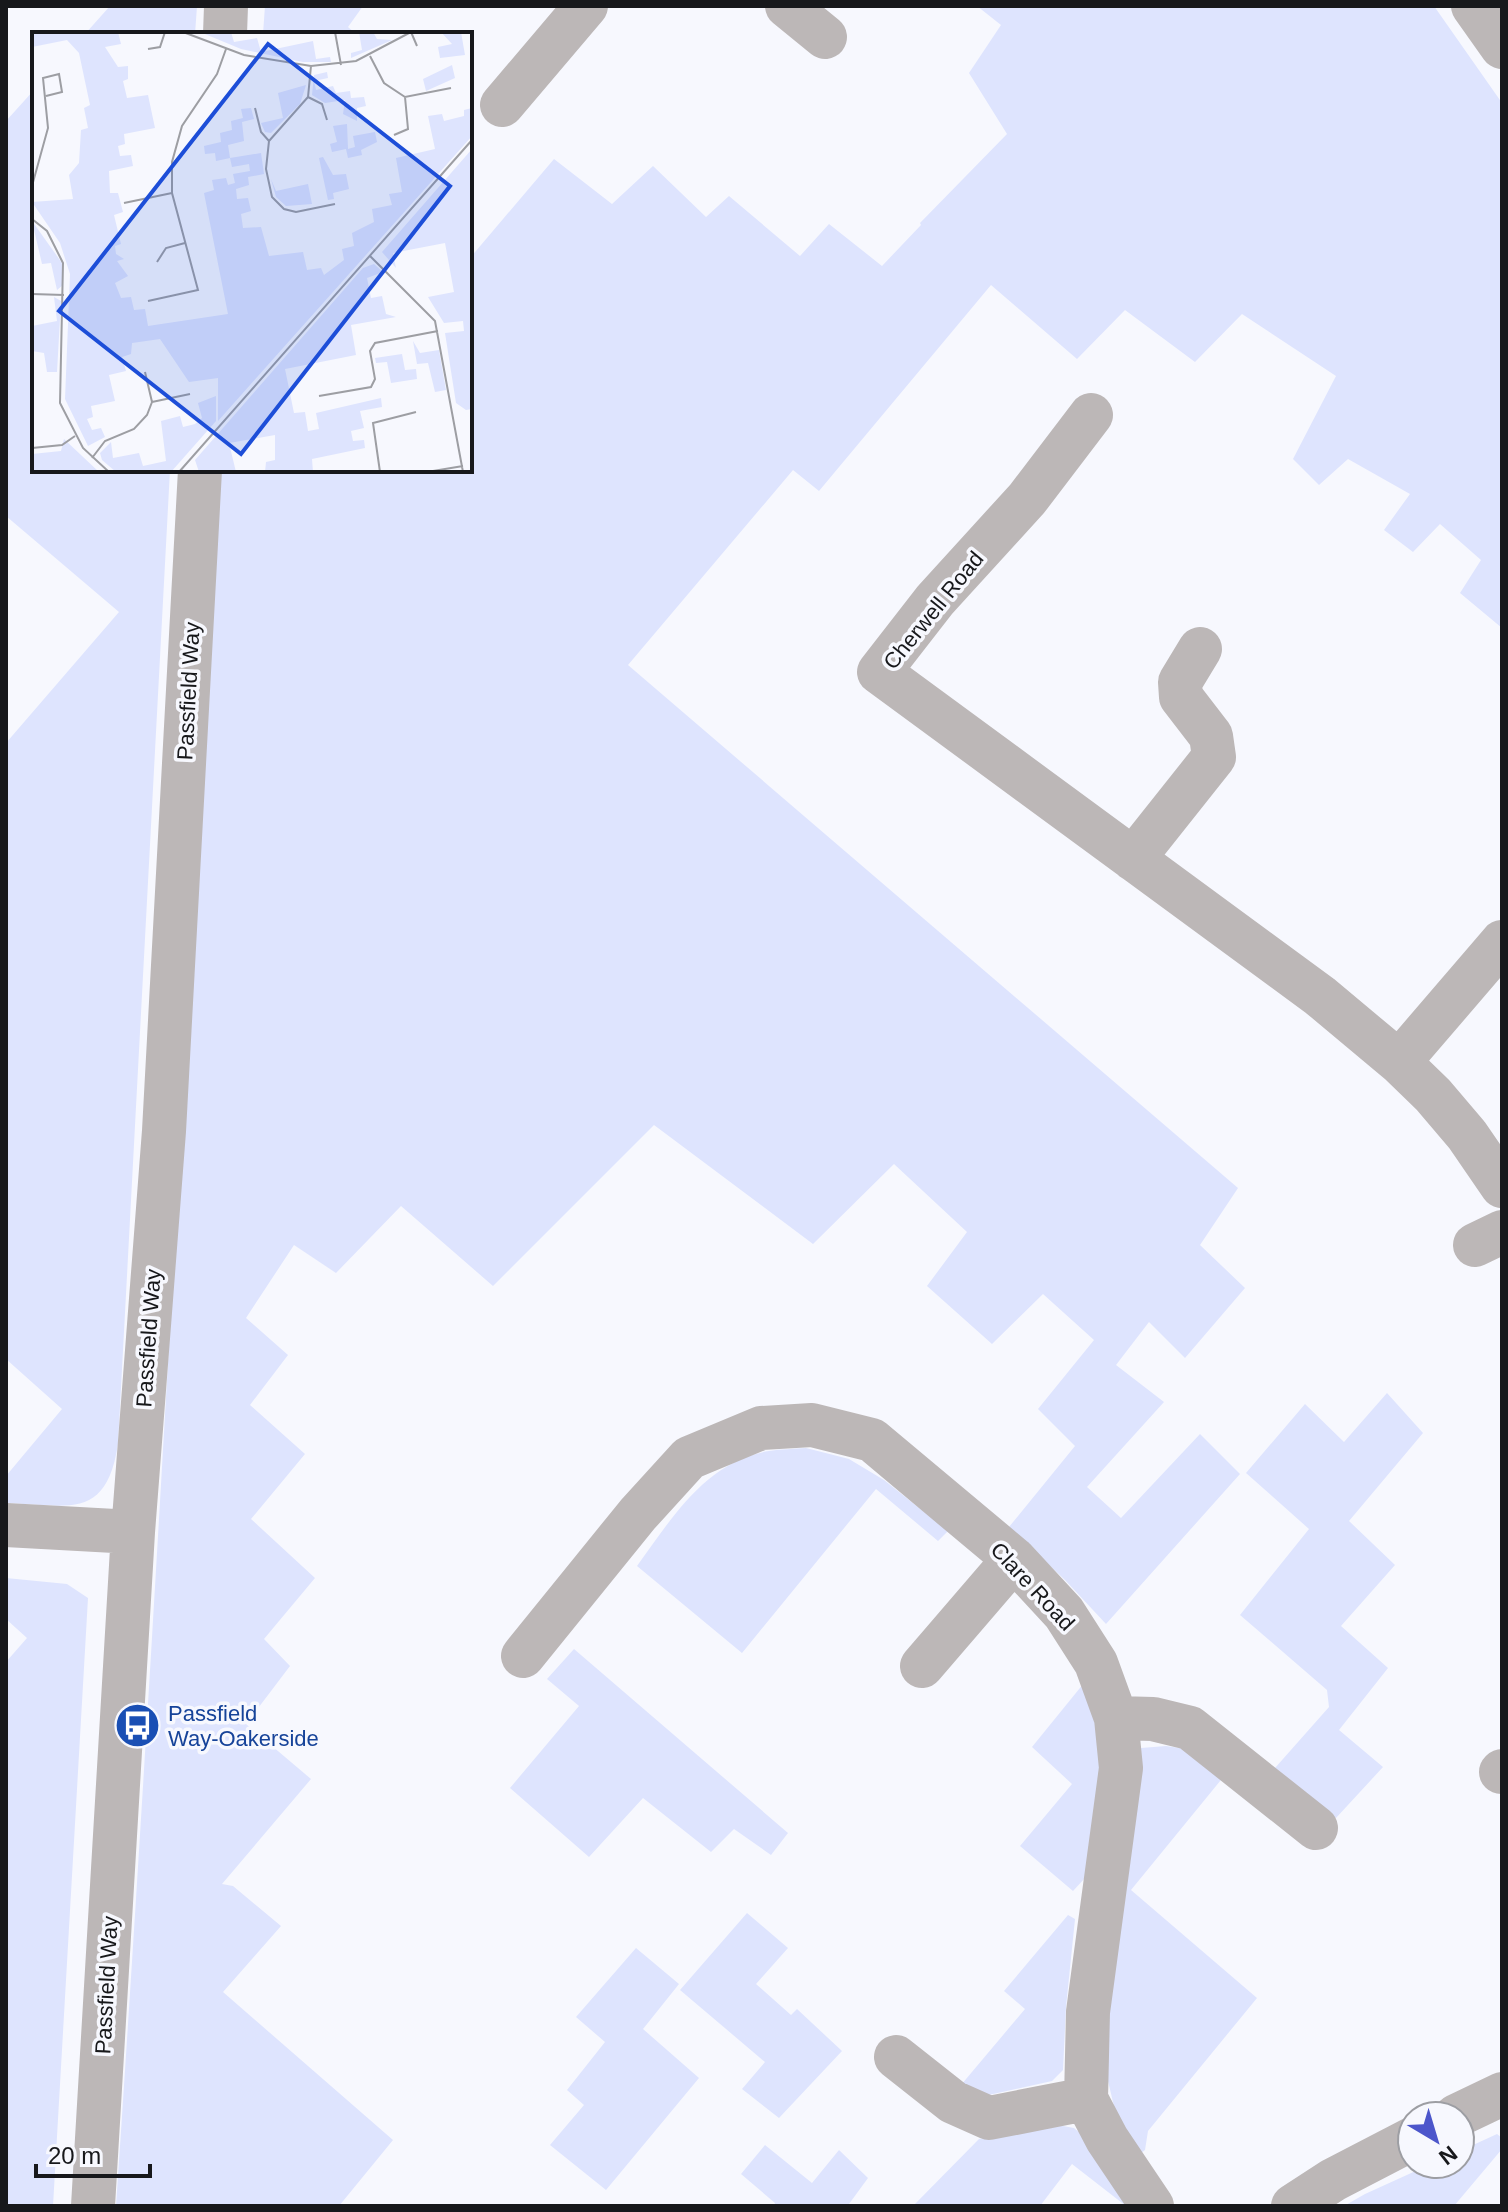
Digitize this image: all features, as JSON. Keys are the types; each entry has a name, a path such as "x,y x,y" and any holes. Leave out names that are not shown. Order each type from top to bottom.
{"street":[{"path":"225,32 226,6"},
{"path":"502,105 586,6"},
{"path":"787,6 825,37"},
{"path":"1473,6 1502,47"},
{"name":"Cherwell Road","path":"1091,415 1027,499 935,600 879,672 1320,996 1399,1062 1433,1095 1467,1135 1502,1186"},
{"name":"Passfield Way","path":"93,2206 133,1532 164,1131 200,472"},
{"path":"1133,859 1214,757 1211,736 1181,697 1180,682 1200,649"},
{"path":"1399,1062 1502,942"},
{"name":"Clare Road","path":"523,1656 628,1504 689,1458 761,1428 812,1425 872,1440 1014,1559 1064,1613 1096,1663 1116,1718 1121,1768 1088,2012 1086,2099 1107,2139 1152,2206"},
{"path":"6,1525 133,1532"},
{"path":"922,1666 1014,1559"},
{"path":"1116,1718 1153,1719 1190,1728 1316,1828"},
{"path":"896,2057 953,2102 989,2118 1086,2099"},
{"path":"1476,2106 1502,2094"},
{"path":"1293,2206 1333,2180 1396,2147"}],"shaded area":[{"path":"110,6 197,6 195,32 87,32"},
{"path":"265,6 363,6 348,27 354,32 263,32"},
{"path":"977,6 1434,6 1502,103 1502,628 1460,593 1481,560 1440,524 1413,552 1384,530 1410,494 1348,459 1319,485 1293,459 1336,376 1242,314 1195,362 1125,310 1077,359 991,285 819,491 793,470 628,665 1238,1188 1200,1245 1245,1288 1185,1358 1149,1322 1116,1365 1164,1402 1087,1487 1121,1518 1200,1434 1240,1474 1106,1624 1009,1527 1075,1446 1038,1409 1094,1340 1043,1294 992,1344 927,1286 967,1232 894,1164 813,1244 654,1125 493,1286 401,1206 336,1273 294,1245 246,1318 288,1355 250,1405 305,1454 251,1519 315,1578 264,1639 290,1666 246,1724 311,1779 222,1884 233,1886 281,1926 223,1992 393,2140 339,2206 116,2206 144,1772 216,472 472,472 472,256 554,159 612,204 653,166 706,217 729,196 800,256 829,224 882,266 1007,134 969,73 1001,25"},
{"path":"32,92 32,472 170,472 118,1444 104,1486 94,1497 66,1506 6,1503 6,1476 62,1409 6,1359 6,743 119,612 6,516 6,121"},
{"path":"1387,1393 1423,1433 1349,1521 1395,1565 1341,1626 1388,1668 1339,1730 1383,1767 1336,1818 1275,1768 1329,1707 1327,1690 1240,1615 1309,1529 1246,1473 1305,1404 1344,1442"},
{"path":"806,1448 849,1459 884,1480 948,1531 938,1541 876,1489 742,1653 637,1566 692,1494 727,1466 769,1451"},
{"path":"6,1578 67,1584 88,1598 53,2206 6,2206 6,1662 27,1638 6,1619"},
{"path":"574,1649 788,1833 771,1855 734,1829 711,1852 643,1798 589,1857 510,1788 579,1706 547,1679"},
{"path":"1084,1683 1097,1722 1101,1783 1085,1878 1073,1891 1020,1846 1072,1784 1032,1747"},
{"path":"1166,1746 1193,1750 1225,1775 1131,1890 1257,1998 1148,2131 1145,2150 1137,2156 1117,2119 1108,2081 1108,1947 1132,1767 1141,1748"},
{"path":"747,1913 788,1948 756,1984 791,2015 797,2009 842,2051 779,2118 742,2089 765,2062 680,1990"},
{"path":"1068,1915 1075,1919 1063,2070 1052,2081 984,2096 961,2085 1025,2009 1004,1991"},
{"path":"636,1948 679,1984 643,2029 699,2078 606,2190 550,2145 584,2105 567,2090 605,2042 576,2017"},
{"path":"1052,2124 1074,2128 1087,2139 1126,2206 1072,2164 1040,2206 913,2206 979,2139"},
{"path":"1497,2134 1502,2138 1502,2149 1476,2180 1476,2144"},
{"path":"765,2145 812,2183 839,2150 868,2178 849,2204 851,2206 774,2206 775,2203 741,2174"},
{"path":"1396,2180 1476,2180 1454,2206 1344,2206"}],"place":[{"name":"Passfield Way-Oakerside","path":"137,1726"}]}
